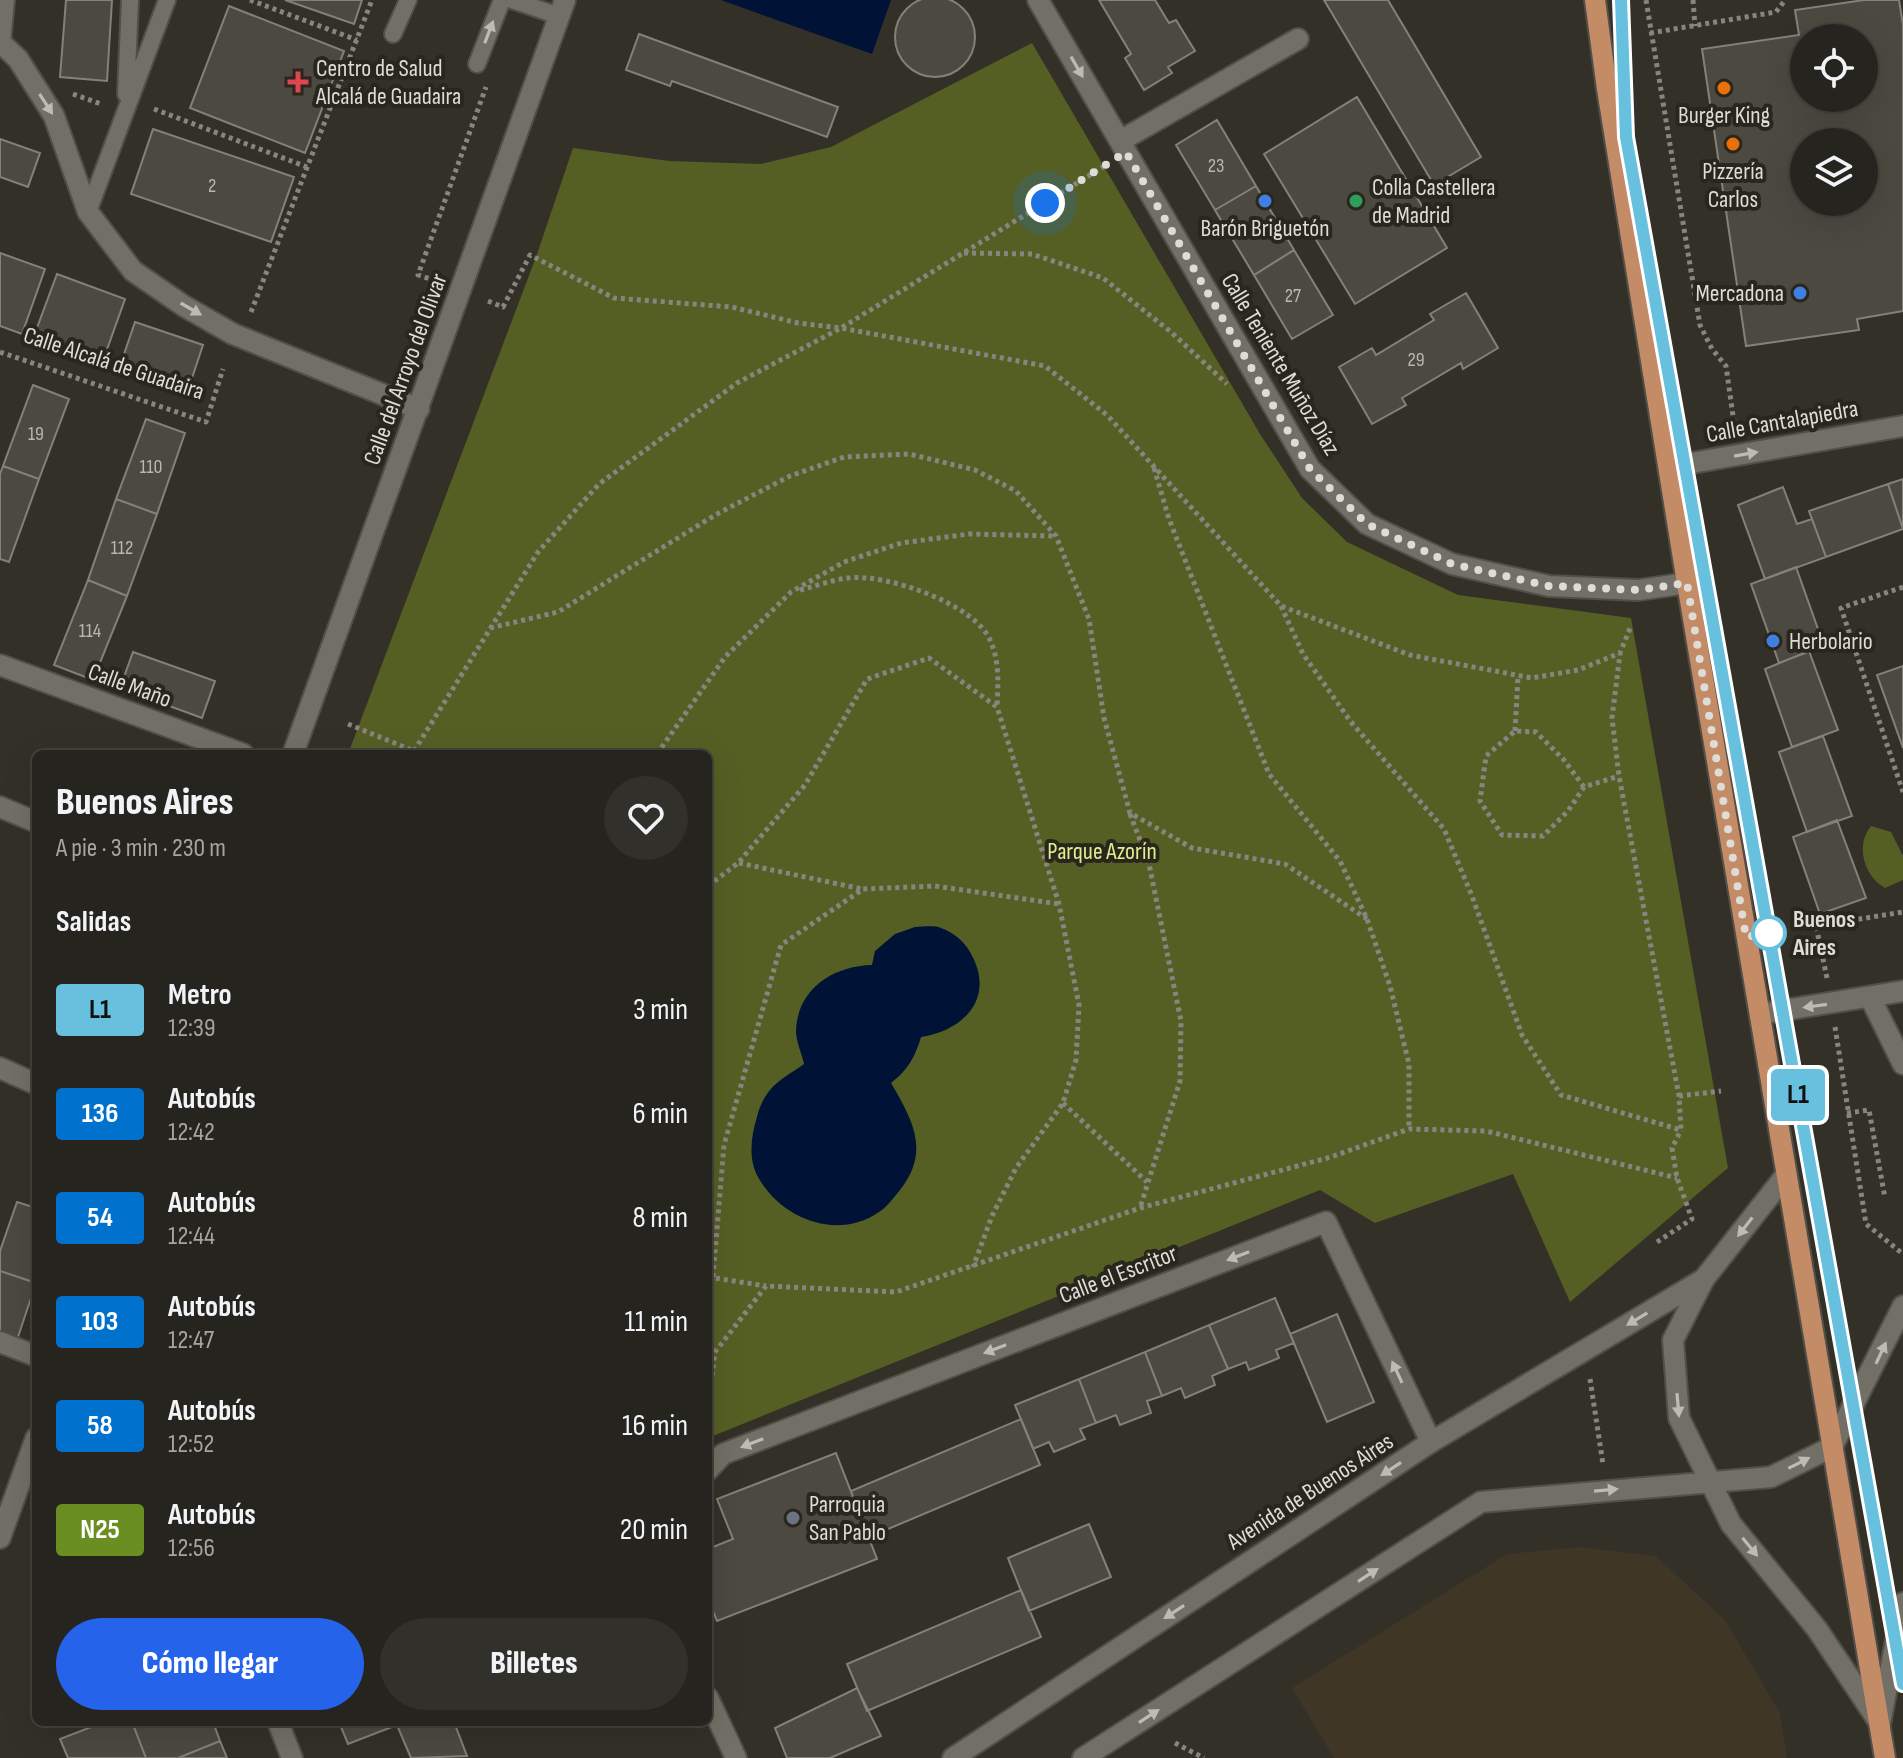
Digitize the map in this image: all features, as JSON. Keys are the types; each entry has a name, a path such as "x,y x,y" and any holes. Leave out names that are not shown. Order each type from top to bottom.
{"main road":[{"path":"1595,0 1687,583 1885,1758"}],"street":[{"name":"Calle Teniente Muñoz Díaz","path":"1038,0 1310,469 1367,524 1452,564 1549,586 1639,590 1687,583"},
{"name":"Calle del Arroyo del Olivar","path":"294,750 562,8"},
{"path":"1123,147 1298,39"},
{"path":"1,42 18,59 54,116 88,212 133,271 184,306 233,334 419,409"},
{"name":"Calle Cantalapiedra","path":"1669,467 1903,426"},
{"name":"Calle Maño","path":"0,665 232,750"},
{"path":"0,807 32,820"},
{"path":"1760,1014 1903,991"},
{"path":"1870,997 1903,1064"},
{"path":"0,1068 32,1082"},
{"name":"Avenida de Buenos Aires","path":"1786,1175 1704,1279 1673,1340 1679,1418 1731,1524 1817,1629 1880,1724"},
{"name":"Calle el Escritor","path":"712,1466 723,1454 1326,1222 1431,1442"},
{"name":"Avenida de Buenos Aires","path":"953,1758 1431,1442 1704,1279"},
{"path":"1083,1758 1481,1502 1771,1477 1832,1447 1903,1306"},
{"path":"0,1342 32,1354"},
{"path":"0,1538 32,1449"},
{"path":"1880,1724 1903,1603"},
{"path":"712,1707 736,1758"},
{"path":"280,1726 292,1758"}],"lane":[{"path":"1,42 6,0"},
{"path":"125,112 130,0"},
{"path":"88,212 167,0"},
{"path":"393,34 408,0"},
{"path":"477,64 502,0"},
{"path":"512,0 562,8"}],"path":[{"path":"250,0 357,40"},
{"path":"249,318 372,0"},
{"path":"1646,0 1700,325 1712,349 1726,366 1738,455"},
{"path":"1693,0 1695,26"},
{"path":"1650,33 1776,12 1785,0"},
{"path":"440,282 418,275 491,74"},
{"path":"154,109 307,167"},
{"path":"416,750 538,552 599,484 737,383 841,328 963,253 1123,147"},
{"path":"963,253 1032,254 1103,278 1171,332 1215,375 1239,393"},
{"path":"488,301 503,307 530,255 614,298 732,307 798,323 841,328 1045,366 1107,415 1281,606 1303,654 1351,722 1444,829 1472,896 1522,1035 1561,1095 1681,1130"},
{"name":"Calle Alcalá de Guadaira","path":"0,352 206,422 223,369"},
{"path":"490,628 558,612 715,515 790,476 844,457 909,454 975,470 1016,491 1056,536 1089,619 1104,718 1130,813 1149,864 1181,1021 1180,1081 1140,1208"},
{"path":"1154,467 1169,519 1269,774 1340,861 1367,919 1390,986 1409,1064 1409,1129"},
{"path":"660,750 725,657 791,592 844,562 901,543 969,534 1056,536"},
{"path":"791,592 851,577 921,592 971,615 990,638 999,668 997,707 1059,904 1079,1005 1076,1060 1063,1103 1016,1168 992,1216 973,1267"},
{"path":"1903,587 1841,608 1903,792"},
{"path":"1281,606 1410,655 1532,678 1578,670 1620,653"},
{"path":"1631,626 1620,653 1612,718 1619,776 1679,1096 1681,1130 1672,1148 1677,1178 1692,1219 1657,1242"},
{"path":"712,883 738,863 805,785 867,679 929,658 997,707"},
{"path":"1515,731 1518,676"},
{"path":"348,724 410,750"},
{"path":"1584,787 1564,760 1536,732 1515,731 1486,756 1480,801 1502,835 1543,836 1568,811 1584,787 1619,776"},
{"path":"1130,813 1192,848 1285,864 1367,919"},
{"path":"738,863 863,889 935,886 1059,904"},
{"path":"712,1258 724,1145 781,945 863,889"},
{"path":"1843,1078 1866,1224 1903,1254"},
{"path":"1679,1096 1721,1091"},
{"path":"1063,1103 1147,1182"},
{"path":"1847,1113 1869,1110 1885,1198"},
{"path":"712,1277 766,1286 896,1292 1140,1208 1331,1157 1409,1129 1486,1131 1677,1178"},
{"path":"712,1376 715,1352 766,1286"},
{"path":"1586,1349 1607,1490"},
{"path":"1175,1743 1204,1758"}],"shaded area":[{"path":"1580,1547 1656,1556 1725,1620 1780,1713 1787,1758 1334,1758 1292,1688 1507,1554"}],"green space":[{"name":"Parque Azorín","path":"1032,43 1260,434 1302,498 1347,542 1458,595 1631,618 1728,1168 1570,1302 1513,1174 1375,1223 1320,1190 712,1436 712,750 350,750 536,257 573,148 669,161 761,164 831,147"},
{"path":"1871,826 1891,832 1903,856 1903,880 1885,888 1872,876 1864,860 1863,842"}],"water":[{"path":"721,0 891,0 872,54"},
{"path":"915,927 941,928 965,944 977,968 980,983 978,996 963,1019 937,1033 921,1037 910,1063 891,1083 906,1109 915,1135 915,1162 900,1190 882,1210 863,1221 828,1225 811,1221 781,1204 758,1177 752,1147 759,1110 774,1086 804,1064 796,1033 802,1004 810,993 819,983 843,970 872,965 875,951 895,934"}],"building":[{"path":"924,-1 946,-1 957,4 968,15 974,29 974,45 968,59 957,70 943,76 927,76 913,70 902,59 896,45 896,29 902,15"},
{"path":"66,0 112,0 107,81 60,77"},
{"path":"285,0 362,0 354,24"},
{"path":"1099,0 1155,0 1169,23 1176,20 1195,51 1168,67 1172,73 1144,90 1125,58 1131,54"},
{"path":"1324,0 1388,0 1481,157 1434,185"},
{"path":"1864,0 1899,0 1903,25 1903,311 1857,319 1859,330 1746,346 1702,49 1790,36 1790,112 1878,112 1878,24 1797,24 1795,10"},
{"path":"229,6 344,51 305,153 190,108"},
{"path":"639,34 838,107 827,137 672,81 670,86 626,70"},
{"name":"Colla Castellera de Madrid","path":"1357,97 1447,248 1355,304 1264,154"},
{"path":"1217,120 1256,186 1215,210 1176,145"},
{"path":"153,129 294,177 271,242 131,194"},
{"path":"0,139 40,153 28,187 0,177"},
{"path":"1256,186 1294,250 1254,275 1215,210"},
{"path":"1294,250 1333,315 1292,339 1254,275"},
{"path":"0,253 45,269 22,334 0,326"},
{"path":"57,274 125,299 100,369 31,344"},
{"path":"1466,293 1498,348 1463,369 1461,363 1402,398 1406,405 1372,424 1339,367 1372,348 1376,355 1434,320 1430,314"},
{"path":"135,322 203,345 188,390 120,366"},
{"path":"33,385 69,399 39,479 3,466"},
{"path":"146,419 185,433 157,514 116,499"},
{"path":"3,466 39,479 9,562 0,559 0,474"},
{"path":"1903,479 1903,529 1888,484"},
{"path":"1888,484 1903,529 1826,557 1809,511"},
{"path":"1783,487 1797,524 1812,519 1826,557 1765,579 1738,505"},
{"path":"116,499 157,514 127,596 88,580"},
{"path":"1796,567 1824,646 1779,663 1751,584"},
{"path":"88,580 127,596 93,680 54,665"},
{"path":"1809,651 1838,730 1792,747 1765,669"},
{"path":"133,652 215,681 202,718 120,688"},
{"path":"1903,666 1903,748 1877,675"},
{"path":"1823,736 1852,816 1807,832 1779,752"},
{"path":"1837,820 1866,898 1820,914 1793,837"},
{"path":"17,1202 32,1207 32,1282 0,1271 0,1251"},
{"path":"0,1271 32,1282 32,1295 17,1340 0,1334"},
{"path":"1275,1298 1294,1343 1276,1350 1279,1358 1249,1370 1246,1362 1228,1369 1209,1325"},
{"path":"1337,1314 1374,1402 1327,1422 1290,1334"},
{"path":"1209,1325 1228,1369 1212,1376 1215,1385 1185,1398 1181,1388 1162,1396 1145,1352"},
{"path":"1145,1352 1162,1396 1147,1401 1151,1413 1120,1425 1116,1415 1096,1423 1079,1379"},
{"path":"1079,1379 1096,1423 1080,1429 1085,1439 1054,1452 1049,1442 1033,1449 1015,1405"},
{"path":"1021,1419 1040,1465 869,1537 851,1491"},
{"name":"Parroquia San Pablo","path":"836,1453 877,1559 717,1621 712,1609 712,1547 733,1539 717,1499"},
{"path":"1089,1524 1111,1577 1029,1611 1008,1558"},
{"path":"1021,1590 1041,1637 867,1711 847,1664"},
{"path":"857,1688 881,1736 830,1758 787,1758 775,1728"},
{"path":"94,1726 134,1726 146,1758 68,1758 60,1739"},
{"path":"134,1726 214,1726 220,1741 178,1758 146,1758"},
{"path":"341,1726 394,1726 348,1744"},
{"path":"397,1726 456,1726 467,1756 411,1758"},
{"path":"220,1741 227,1758 178,1758"}],"metro line":[{"name":"L1","path":"1621,0 1626,137 1903,1684"}],"place":[{"name":"Centro de Salud Alcalá de Guadaira","path":"298,82"},
{"name":"Burger King","path":"1724,88"},
{"name":"Pizzería Carlos","path":"1733,144"},
{"name":"Barón Briguetón","path":"1265,201"},
{"name":"Colla Castellera de Madrid","path":"1356,201"},
{"name":"Mercadona","path":"1800,293"},
{"name":"Herbolario","path":"1773,641"},
{"name":"Buenos Aires","path":"1769,933"},
{"name":"Parroquia San Pablo","path":"793,1518"}],"route":[{"path":"1045,203 1126,152 1310,469 1367,524 1452,564 1549,586 1639,590 1687,583 1746,937 1769,933"}]}
